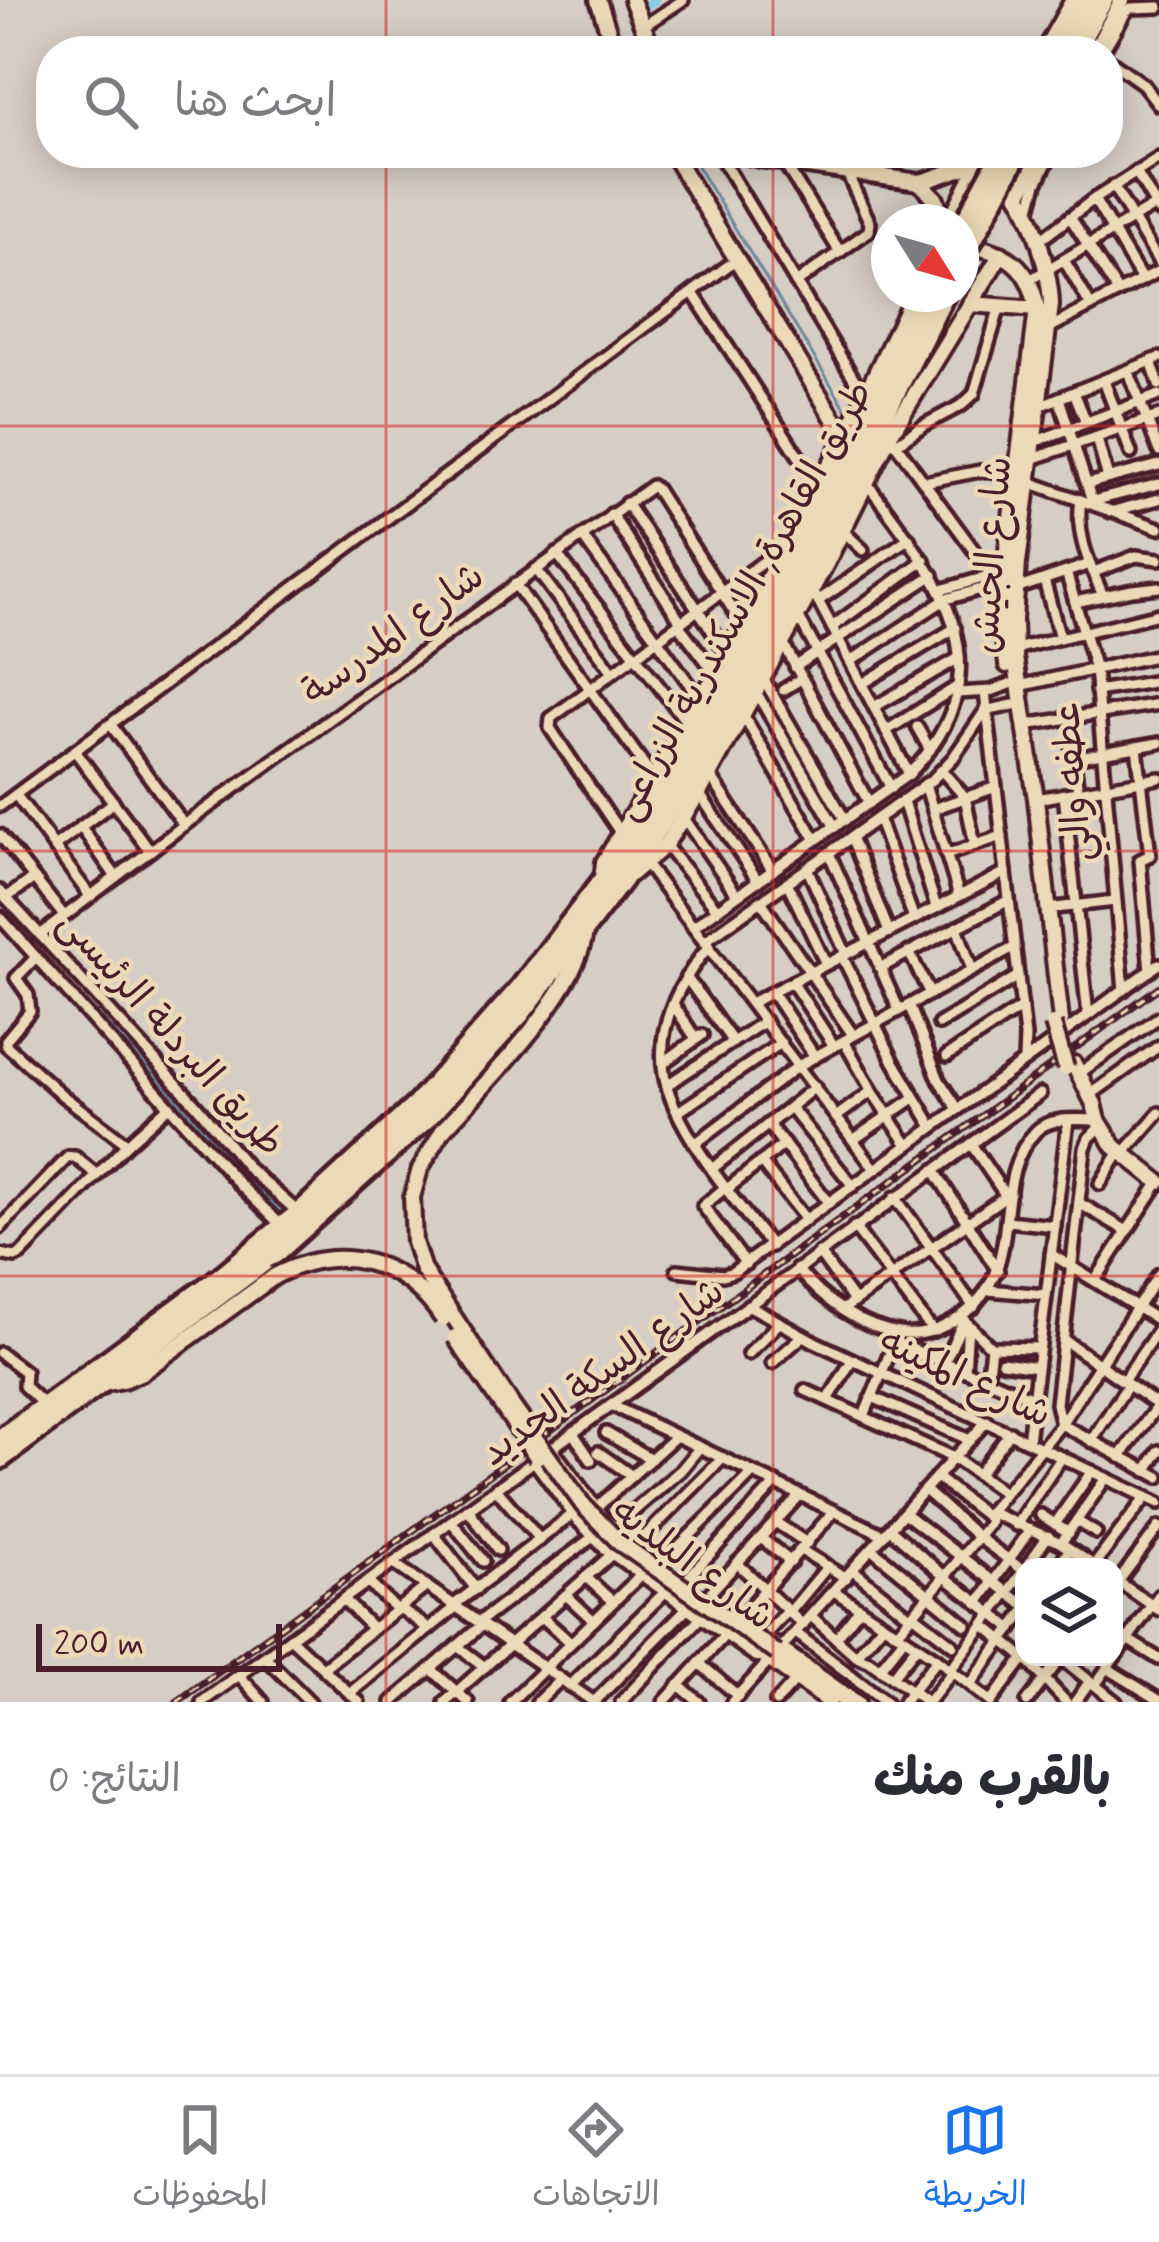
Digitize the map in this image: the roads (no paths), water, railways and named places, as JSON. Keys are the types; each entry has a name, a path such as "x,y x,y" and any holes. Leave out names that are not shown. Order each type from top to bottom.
{"highway":[{"path":"1068,36 1090,2"},
{"path":"1079,36 1090,2"},
{"path":"974,204 994,168"},
{"path":"979,228 1010,168"},
{"name":"طريق القاهرة, الاسكندرية الزراعى","path":"855,476 922,312"},
{"name":"طريق القاهرة, الاسكندرية الزراعى","path":"0,1459 277,1252 428,1117 521,1013 585,931 855,476 936,312"},
{"name":"طريق القاهرة, الاسكندرية الزراعى","path":"0,1439 299,1213 417,1104 612,881"}],"main road":[{"path":"598,0 610,36"},
{"path":"1106,36 1122,0"},
{"path":"633,1 646,36"},
{"path":"1058,36 1090,2"},
{"path":"682,168 845,437"},
{"path":"823,168 920,182 963,168"},
{"path":"956,204 976,168"},
{"name":"شارع الجيش","path":"997,168 1019,195 1039,241 1052,305 1032,459 1023,478"},
{"path":"1019,195 1034,168"},
{"path":"920,182 938,204"},
{"path":"979,247 1001,254 979,289"},
{"name":"شارع الجيش","path":"1001,254 1020,268 1036,309 1023,478 1003,580 1002,622 1018,704 1060,1026 1087,1109 1121,1154 1159,1182"},
{"path":"979,305 1036,309"},
{"path":"905,312 845,437 716,674 604,862 612,881 645,863 684,818 798,616 815,595 842,530 855,476 893,440 965,312"},
{"name":"شارع الجيش","path":"1003,580 1015,649 1015,685"},
{"name":"شارع الجيش","path":"1018,704 1036,799 1060,1026"},
{"path":"585,931 578,959 528,1035 443,1130 420,1168 412,1198 414,1242 431,1283 513,1407 597,1521 620,1543 777,1653"},
{"name":"شارع الجيش","path":"1073,1069 1098,1120"},
{"path":"103,1384 142,1372 275,1276 317,1260 347,1258 391,1270 416,1286 436,1308 591,1528 614,1549 777,1653"},
{"name":"شارع البلديه","path":"777,1653 818,1699"},
{"name":"شارع البلديه","path":"777,1653 844,1696"}],"street":[{"path":"642,28 683,0"},
{"path":"1109,36 1131,8 1159,7"},
{"path":"1123,70 1143,84 1159,105"},
{"path":"1039,241 1159,158"},
{"path":"727,168 865,397"},
{"path":"787,168 840,253"},
{"path":"1028,217 1045,168"},
{"path":"796,284 868,233 870,226 846,171"},
{"path":"1028,281 1158,207 1136,172"},
{"path":"1049,328 1159,267 1113,186"},
{"path":"1094,200 1142,280"},
{"path":"1070,217 1118,292"},
{"path":"0,806 737,260"},
{"path":"1064,260 1091,306"},
{"path":"692,293 818,486"},
{"path":"1000,306 974,394 962,405 893,440 1003,580"},
{"path":"1039,406 1155,360 1159,386"},
{"path":"1127,371 1140,402 1153,418 1159,451"},
{"path":"1104,380 1131,453"},
{"path":"1073,392 1086,422"},
{"path":"1034,442 1159,395"},
{"path":"1059,398 1087,484 1079,533 1103,596"},
{"path":"1032,459 1153,418"},
{"path":"1097,439 1108,478"},
{"path":"1087,484 1159,465"},
{"path":"924,482 992,471 1158,526"},
{"path":"694,926 910,772 945,725 958,689 955,628 944,594 909,538 855,476"},
{"path":"1087,501 1159,484"},
{"path":"727,653 626,503 655,487 742,625"},
{"path":"1110,512 1159,499"},
{"name":"شارع المدرسة","path":"40,935 626,503"},
{"path":"611,514 716,674"},
{"path":"842,530 863,550"},
{"path":"582,536 701,700"},
{"path":"909,538 815,595 886,731 923,786 959,896"},
{"path":"621,834 550,728 550,718 786,545"},
{"path":"557,554 688,724"},
{"path":"850,662 944,594 1003,580 1044,580 1136,556 1159,559"},
{"path":"832,627 924,560"},
{"path":"536,569 613,672"},
{"name":"عطفه والي","path":"1066,572 1095,669 1124,989"},
{"path":"795,667 933,575"},
{"path":"1044,580 1060,638"},
{"path":"515,584 655,780"},
{"path":"1075,602 1159,587"},
{"path":"1015,649 1159,614"},
{"path":"798,616 891,788"},
{"path":"837,688 955,628"},
{"path":"783,644 869,803"},
{"path":"886,731 958,689 985,692 1159,655"},
{"path":"874,707 959,658"},
{"path":"784,690 801,679"},
{"path":"1096,691 1159,681"},
{"path":"760,685 809,783 840,824"},
{"path":"760,685 840,824"},
{"path":"985,692 1022,1007 1024,1061"},
{"path":"771,1246 712,1168 667,1085 665,1035 673,1004 707,943 941,772 987,710 1018,704"},
{"path":"1025,725 1159,704"},
{"path":"743,715 816,840"},
{"path":"111,725 184,825"},
{"path":"917,727 927,754 965,797 975,845"},
{"path":"1074,758 1159,743"},
{"path":"1072,745 1078,792"},
{"path":"1137,747 1154,854 1140,859 1154,968"},
{"path":"76,751 150,851"},
{"path":"710,775 773,871"},
{"path":"1036,799 1159,778"},
{"path":"790,796 809,783"},
{"path":"933,809 996,787"},
{"path":"699,793 758,881"},
{"path":"1064,794 1088,1015"},
{"path":"16,795 90,896"},
{"path":"903,800 936,908"},
{"path":"54,847 114,802"},
{"path":"684,818 737,896"},
{"path":"878,818 914,919"},
{"path":"81,827 116,877"},
{"path":"0,835 64,916"},
{"path":"946,855 1001,836"},
{"path":"851,837 889,932"},
{"path":"665,845 718,909"},
{"path":"829,853 880,968 958,1108"},
{"path":"645,863 875,1169"},
{"path":"807,868 876,1023 933,1127"},
{"path":"752,1003 1006,872"},
{"path":"3,895 34,878"},
{"path":"788,882 826,964"},
{"path":"1142,887 1159,884"},
{"name":"طريق البردلة الرئيسى","path":"3,895 249,1169 299,1213"},
{"path":"880,968 1009,900"},
{"path":"761,901 811,972 844,1041 908,1145"},
{"path":"1047,909 1115,901"},
{"name":"طريق البردلة الرئيسى","path":"0,916 283,1227"},
{"path":"957,927 972,970"},
{"path":"696,1143 799,1066 1015,946"},
{"path":"910,952 930,994"},
{"path":"36,957 16,978 28,995 30,1011 5,1043 63,1096 127,1144"},
{"name":"شارع السكة الحديد","path":"677,1270 723,1275 746,1264 1024,1061 1060,1026 1088,1015 1154,968"},
{"path":"939,1024 1018,976"},
{"path":"686,977 733,1042"},
{"path":"792,982 844,1041"},
{"path":"772,992 815,1057"},
{"path":"663,1063 699,1037 673,1004"},
{"path":"947,1056 1022,1007"},
{"path":"1073,1069 1159,1017"},
{"path":"667,1085 765,1021"},
{"path":"1124,1042 1137,1061"},
{"path":"678,1112 782,1043"},
{"path":"1090,1096 1159,1046"},
{"path":"712,1168 815,1087"},
{"path":"836,1117 872,1090"},
{"name":"شارع السكة الحديد","path":"202,1702 219,1697 239,1675 1040,1094"},
{"path":"854,1140 914,1098"},
{"path":"0,1254 21,1255 169,1106"},
{"path":"790,1107 853,1186"},
{"path":"1100,1184 1159,1113"},
{"path":"1028,1441 1068,1120"},
{"path":"944,1363 964,1320 998,1270 1009,1194 1037,1129 1068,1120 1098,1120 1085,1144 1056,1404 1061,1424 1159,1478"},
{"path":"768,1124 829,1203"},
{"path":"746,1264 703,1206 784,1144"},
{"path":"971,1144 1009,1194"},
{"path":"0,1228 68,1157 75,1157 97,1175"},
{"path":"761,1162 806,1220"},
{"path":"934,1169 998,1270"},
{"path":"1095,1281 1159,1182"},
{"path":"842,1310 1009,1194"},
{"path":"896,1197 974,1307"},
{"path":"1079,1203 1127,1231"},
{"path":"717,1226 741,1207"},
{"path":"1007,1221 1055,1226"},
{"path":"854,1227 933,1331"},
{"path":"819,1252 854,1301"},
{"path":"1051,1254 1138,1306 1159,1325 1091,1441"},
{"path":"948,1270 960,1261"},
{"path":"797,1269 842,1310 944,1363 1033,1398"},
{"path":"880,1668 912,1616 978,1537 1003,1495 1061,1424 1159,1274"},
{"path":"988,1289 1046,1295"},
{"path":"896,1306 908,1298"},
{"name":"شارع المكينه","path":"748,1305 852,1360 1159,1503"},
{"path":"964,1320 991,1346 1040,1348"},
{"path":"896,1337 964,1320"},
{"path":"964,1320 964,1371"},
{"path":"748,1354 778,1324"},
{"path":"772,1363 803,1336"},
{"path":"864,1416 896,1337"},
{"path":"1064,1340 1158,1406 1120,1457"},
{"path":"987,1381 991,1346"},
{"path":"0,1353 25,1372 24,1386 45,1406"},
{"path":"828,1400 852,1360"},
{"path":"1002,1362 1037,1367"},
{"path":"805,1390 954,1458 1026,1510"},
{"path":"872,1397 970,1440"},
{"path":"611,1405 887,1532 1012,1629"},
{"path":"699,1663 735,1699 987,1421"},
{"path":"978,1474 1010,1432"},
{"path":"573,1433 594,1456 632,1476"},
{"path":"606,1433 651,1459"},
{"path":"596,1508 676,1436"},
{"path":"614,1528 681,1470 700,1447"},
{"path":"552,1448 614,1528 765,1635 777,1653"},
{"path":"1146,1471 1159,1451"},
{"path":"1016,1525 1062,1457"},
{"path":"636,1545 723,1458"},
{"name":"شارع البلديه","path":"534,1461 592,1537 612,1554 759,1658 777,1653"},
{"path":"1055,1524 1092,1472"},
{"path":"661,1564 753,1473"},
{"path":"936,1477 990,1516 1048,1536 1083,1558"},
{"path":"1061,1558 1069,1533 1106,1478"},
{"path":"686,1581 776,1484"},
{"path":"496,1489 557,1562"},
{"path":"925,1490 1015,1563"},
{"path":"707,1596 800,1495"},
{"path":"1100,1558 1146,1497"},
{"path":"468,1509 498,1550"},
{"path":"740,1618 833,1511"},
{"path":"290,1638 356,1700 455,1606 573,1514"},
{"path":"904,1514 1015,1600"},
{"path":"1042,1515 1069,1533"},
{"path":"451,1521 483,1561"},
{"path":"1077,1521 1096,1533"},
{"path":"775,1522 828,1567 849,1574 953,1645"},
{"path":"1123,1575 1145,1555 1159,1527"},
{"path":"978,1603 1030,1530"},
{"path":"434,1534 476,1589"},
{"path":"689,1535 710,1555"},
{"path":"1033,1558 1048,1536"},
{"path":"392,1702 480,1623 592,1537"},
{"path":"761,1538 790,1562"},
{"path":"872,1549 966,1625"},
{"path":"445,1702 612,1554"},
{"path":"393,1563 594,1702 686,1609"},
{"path":"737,1563 852,1676 886,1702"},
{"path":"765,1635 828,1567"},
{"path":"510,1702 640,1576"},
{"path":"586,1577 613,1602"},
{"path":"368,1582 430,1629"},
{"path":"803,1625 836,1638 928,1702 1015,1582"},
{"path":"323,1668 427,1586"},
{"path":"1076,1702 1156,1603 1123,1586"},
{"path":"834,1591 937,1659 989,1701 1018,1666"},
{"path":"537,1702 571,1686 664,1593"},
{"path":"566,1595 619,1637"},
{"path":"344,1600 373,1629"},
{"path":"836,1638 860,1608"},
{"path":"542,1617 571,1643"},
{"path":"621,1702 700,1618"},
{"path":"859,1702 844,1696 883,1624"},
{"path":"970,1685 1015,1624"},
{"path":"984,1625 1015,1649"},
{"path":"664,1702 724,1635"},
{"path":"1123,1637 1159,1659"},
{"path":"457,1646 484,1667"},
{"path":"892,1677 917,1646"},
{"path":"265,1657 310,1702"},
{"path":"903,1702 937,1659"},
{"path":"1034,1666 1066,1702"},
{"path":"1027,1702 1055,1666"},
{"path":"1071,1666 1116,1702"},
{"path":"1107,1668 1159,1700"},
{"path":"430,1669 468,1702"},
{"path":"239,1675 263,1702"},
{"path":"776,1702 796,1679"},
{"path":"679,1685 699,1702"},
{"path":"570,1702 571,1686"}],"waterway":[{"path":"606,0 621,36"},
{"path":"646,6 655,0"},
{"path":"698,168 846,409"},
{"path":"0,909 281,1211"}],"railway":[{"path":"177,1702 1159,987"}]}
